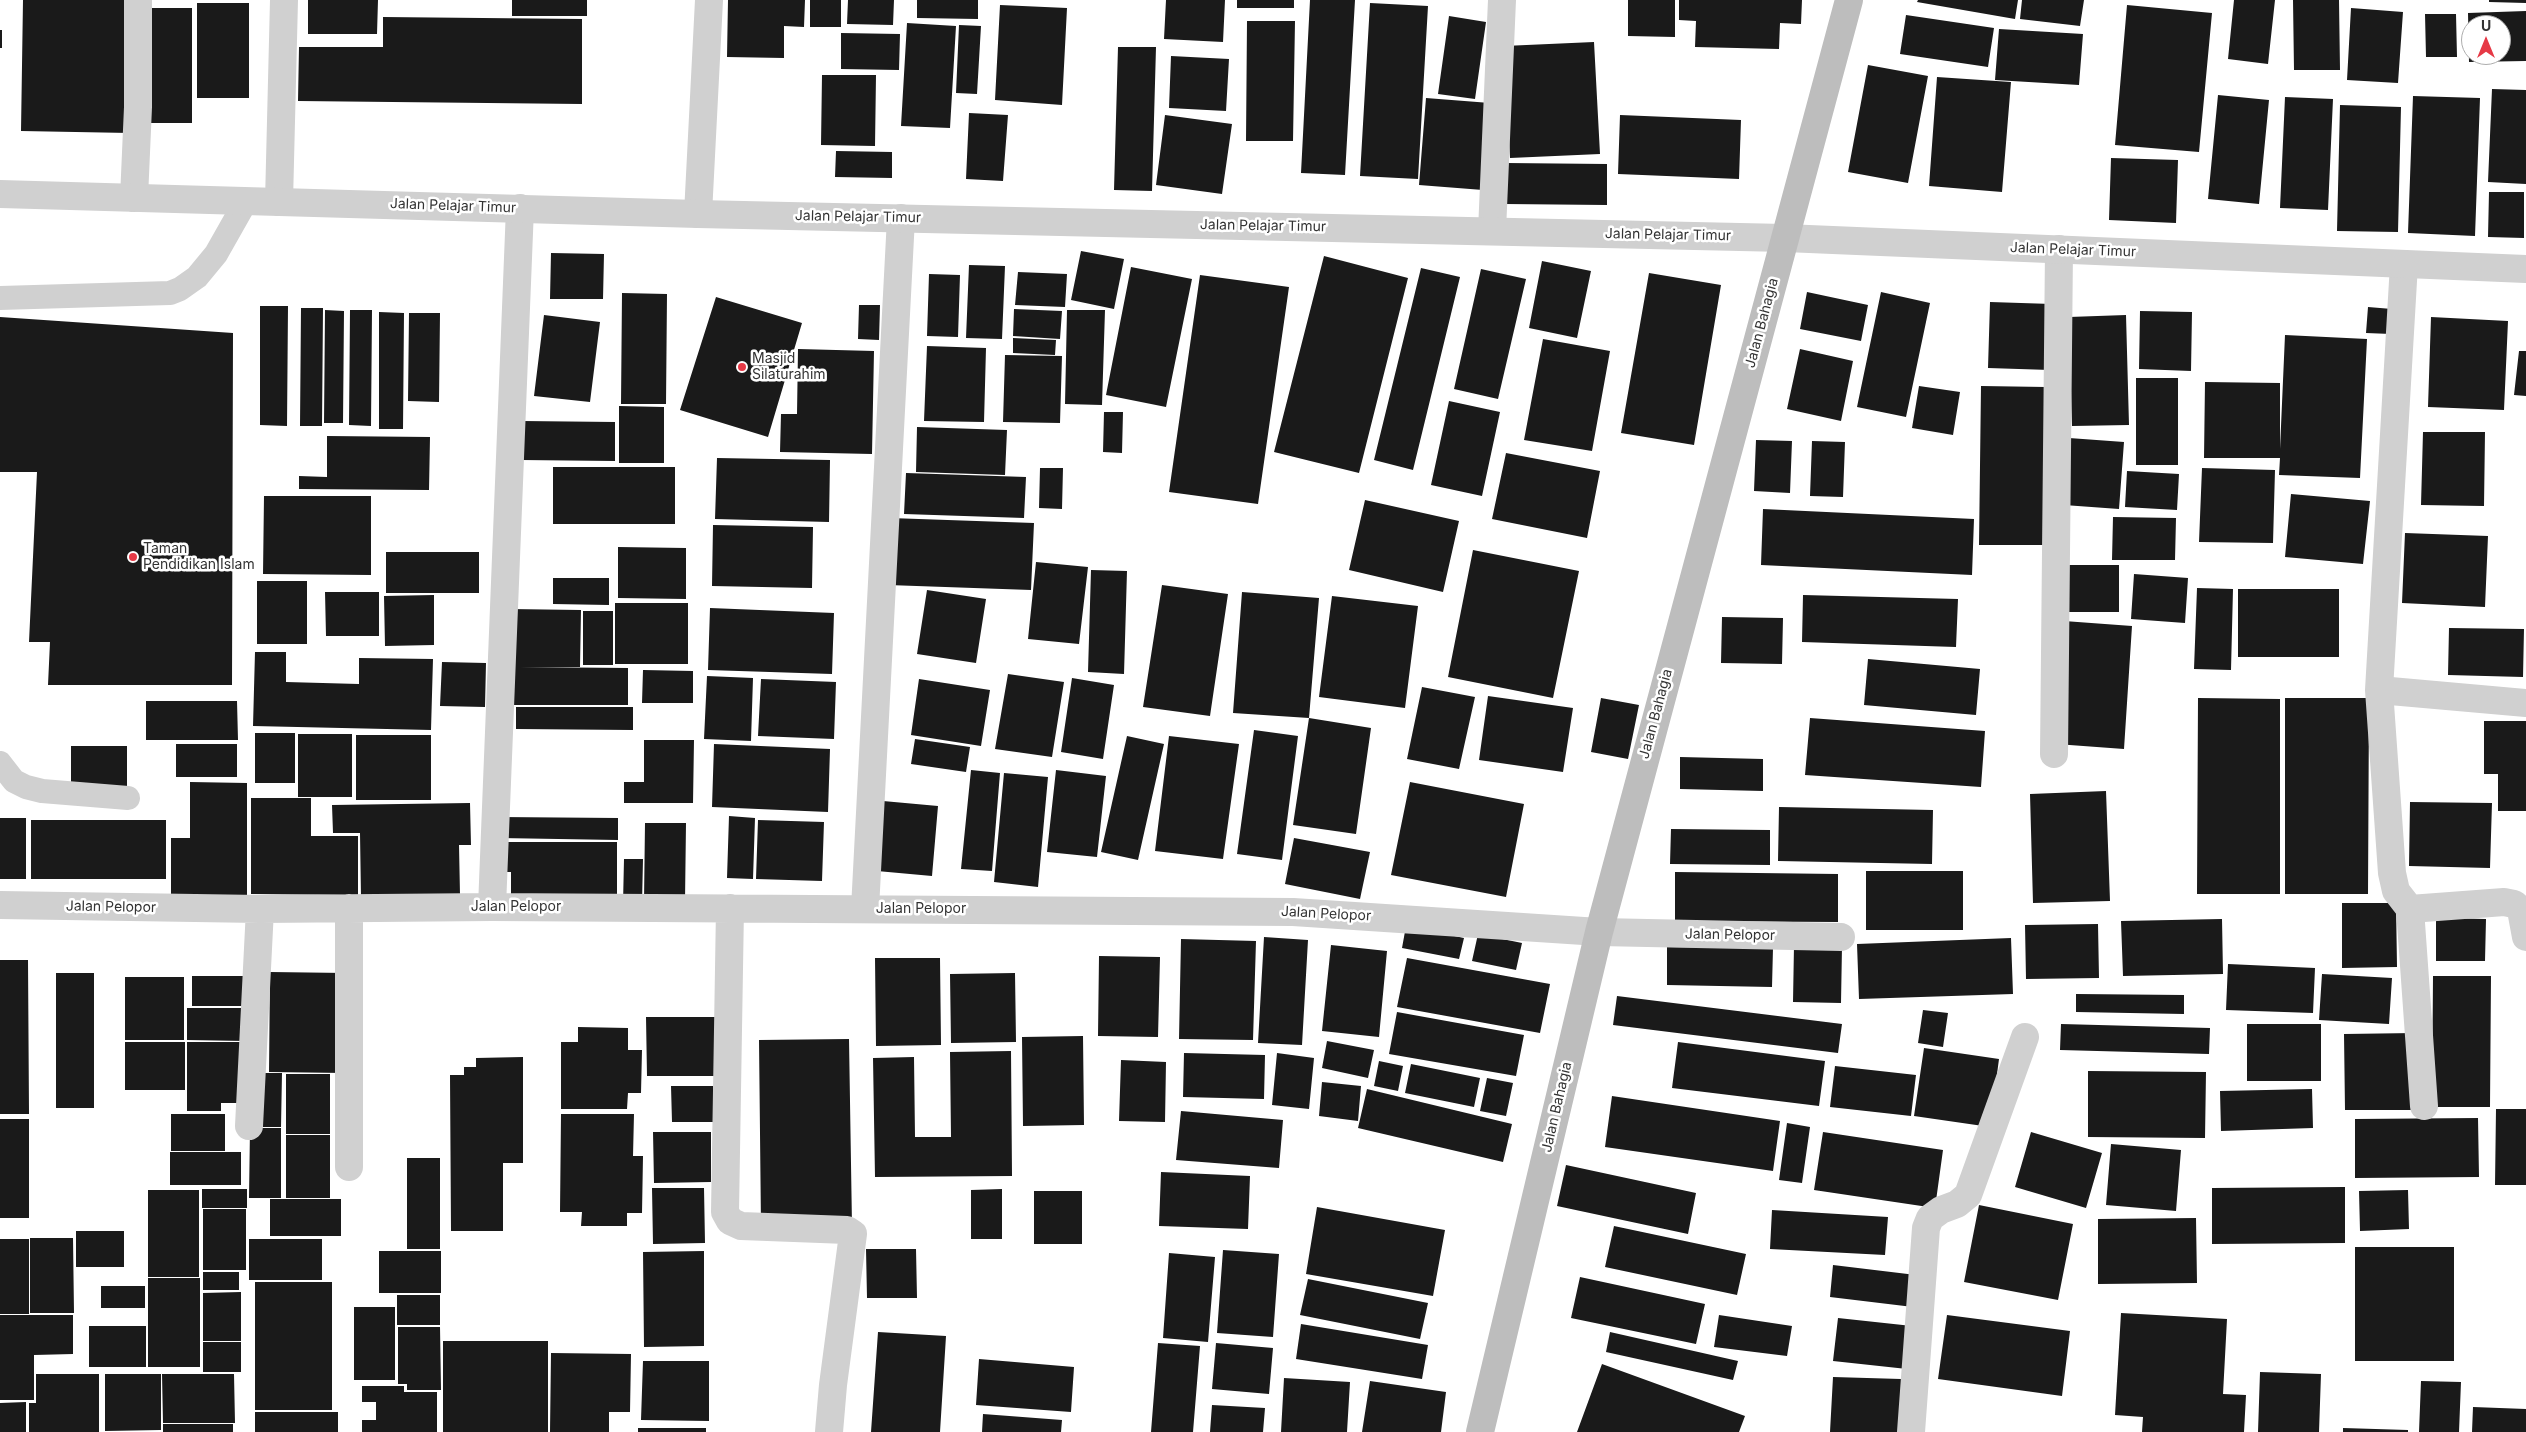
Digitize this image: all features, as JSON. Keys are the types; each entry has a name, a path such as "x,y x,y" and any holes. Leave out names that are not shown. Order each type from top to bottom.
{"main road":[{"name":"Jalan Bahagia","path":"1480,1432 1599,932 1849,0"}],"street":[{"path":"134,198 138,107 138,0"},
{"path":"279,202 284,0"},
{"path":"698,214 709,0"},
{"path":"1492,231 1502,0"},
{"name":"Jalan Pelajar Timur","path":"0,194 698,214 1785,238 2526,269"},
{"path":"492,907 520,208"},
{"path":"865,909 901,218"},
{"path":"2054,754 2059,249"},
{"path":"2404,264 2379,690 2392,873 2396,891 2410,909 2424,1106"},
{"path":"2379,690 2526,703"},
{"path":"2410,909 2504,902 2514,904 2522,910 2526,937"},
{"name":"Jalan Pelopor","path":"0,905 260,909 492,907 1293,912 1599,932 1841,937"},
{"path":"349,908 349,1168"},
{"path":"730,908 725,1212 730,1221 741,1226 847,1230 853,1234 833,1385 829,1432"},
{"path":"249,1126 260,909"},
{"path":"1911,1432 1926,1228 1930,1218 1968,1196 2026,1037"}],"lane":[{"path":"0,298 170,293 180,289 197,277 216,254 246,201"},
{"path":"0,763 14,781 26,787 42,791 128,798"}],"building":[{"path":"23,0 131,0 130,133 21,131"},
{"path":"308,0 378,0 377,34 308,34"},
{"path":"512,0 587,0 587,16 512,16"},
{"path":"728,0 805,0 804,27 784,26 784,58 727,57"},
{"path":"810,0 841,0 841,27 810,27"},
{"path":"848,0 894,0 893,25 847,24"},
{"path":"917,0 978,0 978,19 917,18"},
{"path":"1166,0 1225,0 1223,42 1164,39"},
{"path":"1237,0 1294,0 1294,8 1237,8"},
{"path":"1310,0 1355,0 1345,175 1301,173"},
{"path":"1628,0 1675,0 1675,37 1628,36"},
{"path":"1679,0 1802,0 1801,24 1780,23 1779,49 1695,47 1696,21 1679,20"},
{"path":"1918,0 2018,0 2015,19 1917,2"},
{"path":"2022,0 2084,0 2080,26 2020,19"},
{"path":"2234,0 2275,0 2268,64 2228,59"},
{"path":"2293,0 2339,0 2340,70 2294,70"},
{"path":"2489,0 2526,0 2526,3 2489,2"},
{"path":"197,3 249,3 249,98 197,98"},
{"path":"1370,3 1428,6 1418,179 1360,176"},
{"path":"1000,5 1067,8 1062,105 995,100"},
{"path":"2127,5 2212,13 2199,152 2115,145"},
{"path":"144,8 192,8 192,123 144,123"},
{"path":"2351,8 2403,12 2398,83 2347,80"},
{"path":"2526,11 2526,61 2511,61 2511,15 2468,15 2468,13"},
{"path":"2425,14 2456,14 2457,57 2426,57"},
{"path":"1906,15 1994,28 1988,67 1900,54"},
{"path":"1449,16 1486,22 1475,99 1438,94"},
{"path":"383,17 582,19 582,104 298,101 299,47 383,47"},
{"path":"1247,21 1295,21 1293,141 1246,141"},
{"path":"907,23 956,26 950,128 901,126"},
{"path":"959,25 981,26 977,94 956,93"},
{"path":"1999,29 2083,34 2079,85 1995,80"},
{"path":"0,30 2,30 2,48 0,48"},
{"path":"841,33 900,34 899,70 841,69"},
{"path":"1594,42 1600,154 1510,158 1504,46"},
{"path":"1118,47 1156,47 1152,191 1114,190"},
{"path":"1171,56 1229,59 1226,111 1169,108"},
{"path":"1868,65 1928,76 1908,183 1848,172"},
{"path":"822,75 876,75 875,146 821,145"},
{"path":"1937,77 2011,82 2002,192 1929,186"},
{"path":"2492,89 2526,90 2526,184 2488,182"},
{"path":"2218,95 2269,100 2259,204 2208,199"},
{"path":"2413,96 2480,98 2475,236 2408,233"},
{"path":"2285,97 2333,99 2328,210 2280,208"},
{"path":"1426,98 1490,103 1483,190 1419,185"},
{"path":"2340,105 2401,107 2398,232 2337,231"},
{"path":"969,113 1008,115 1003,181 966,179"},
{"path":"1165,115 1232,124 1222,194 1156,185"},
{"path":"1620,115 1741,120 1739,179 1618,174"},
{"path":"836,151 892,152 892,178 835,177"},
{"path":"2111,158 2178,160 2176,223 2109,220"},
{"path":"1506,163 1607,164 1607,205 1505,204"},
{"path":"2489,192 2524,192 2524,238 2488,237"},
{"path":"1081,251 1124,259 1114,309 1071,300"},
{"path":"551,253 604,254 603,299 550,299"},
{"path":"1324,256 1408,278 1359,473 1274,452"},
{"path":"1542,261 1591,271 1577,338 1529,328"},
{"path":"969,265 1005,266 1002,339 966,338"},
{"path":"1131,267 1192,279 1166,407 1106,395"},
{"path":"1421,268 1460,277 1413,470 1374,460"},
{"path":"1481,269 1526,279 1498,399 1454,389"},
{"path":"1018,272 1067,274 1065,307 1015,305"},
{"path":"1649,273 1721,285 1694,445 1621,433"},
{"path":"929,274 960,275 958,337 927,336"},
{"path":"1200,275 1289,287 1258,504 1169,492"},
{"path":"1807,292 1868,305 1861,341 1800,329"},
{"path":"1881,292 1930,303 1906,417 1857,407"},
{"path":"622,293 667,294 666,404 621,404"},
{"name":"Masjid Silaturahim","path":"716,297 802,323 768,437 680,410"},
{"path":"1990,302 2052,304 2050,370 1988,368"},
{"path":"859,305 880,305 879,340 858,339"},
{"path":"260,306 288,306 287,426 260,425"},
{"path":"2368,307 2392,309 2391,334 2366,333"},
{"path":"301,308 323,308 322,426 300,426"},
{"path":"1014,309 1062,311 1060,339 1013,336"},
{"path":"325,310 344,311 343,423 324,423"},
{"path":"350,310 372,310 371,426 349,425"},
{"path":"1067,310 1105,310 1102,405 1065,404"},
{"path":"2140,311 2192,312 2191,371 2139,369"},
{"path":"379,312 404,313 403,429 379,429"},
{"path":"409,313 440,313 439,402 408,401"},
{"path":"544,315 600,322 590,402 534,396"},
{"path":"2126,315 2129,425 2072,426 2069,317"},
{"name":"Taman Pendidikan Islam","path":"0,317 233,333 232,685 48,685 50,642 29,642 37,472 0,472"},
{"path":"2431,317 2508,321 2504,410 2428,407"},
{"path":"2285,335 2367,339 2360,478 2279,475 2280,458 2204,458 2205,382 2280,383 2280,449"},
{"path":"1013,338 1056,340 1055,355 1013,353"},
{"path":"1543,339 1610,351 1592,451 1524,440"},
{"path":"927,346 986,348 984,422 924,421"},
{"path":"798,349 874,351 872,454 780,452 781,414 797,414"},
{"path":"1800,349 1853,361 1841,421 1787,409"},
{"path":"2519,351 2526,351 2526,396 2514,395"},
{"path":"1005,355 1062,356 1060,423 1003,422"},
{"path":"2136,378 2178,378 2178,465 2136,465"},
{"path":"1919,386 1960,392 1953,435 1912,428"},
{"path":"1981,386 2046,387 2044,545 1979,545"},
{"path":"1449,401 1500,412 1482,496 1431,485"},
{"path":"619,406 664,407 664,463 619,463"},
{"path":"1104,412 1123,412 1122,453 1103,452"},
{"path":"522,421 615,422 615,461 521,460"},
{"path":"917,427 1007,430 1005,475 916,472"},
{"path":"2423,432 2485,432 2484,506 2421,505"},
{"path":"327,436 430,437 429,490 299,489 299,476 327,477"},
{"path":"2069,438 2124,442 2119,509 2064,505"},
{"path":"1756,440 1792,441 1790,493 1754,491"},
{"path":"1812,441 1845,442 1843,497 1810,496"},
{"path":"1506,453 1600,471 1587,538 1492,519"},
{"path":"717,458 830,460 829,522 715,519"},
{"path":"553,467 675,467 675,524 553,524"},
{"path":"1040,468 1063,468 1062,509 1039,508"},
{"path":"2202,468 2275,470 2273,543 2199,542"},
{"path":"2127,471 2179,474 2177,510 2125,507"},
{"path":"906,473 1026,477 1024,518 904,514"},
{"path":"2291,494 2370,501 2363,564 2285,557"},
{"path":"264,496 371,496 371,575 263,574"},
{"path":"1365,500 1459,521 1443,592 1349,570"},
{"path":"1763,509 1974,519 1972,575 1761,565"},
{"path":"2113,517 2176,518 2175,560 2112,560"},
{"path":"890,518 1034,523 1031,590 888,585"},
{"path":"713,525 813,527 812,588 712,586"},
{"path":"2405,533 2488,536 2485,607 2402,603"},
{"path":"618,547 686,548 686,599 618,598"},
{"path":"1473,550 1579,571 1553,698 1448,677"},
{"path":"386,552 479,552 479,593 386,593"},
{"path":"1036,562 1088,567 1079,644 1028,639"},
{"path":"2065,565 2119,565 2119,612 2065,612"},
{"path":"1091,570 1127,571 1124,674 1088,672"},
{"path":"2134,574 2188,578 2185,623 2131,619"},
{"path":"553,578 609,578 609,605 553,604"},
{"path":"257,581 307,581 307,644 257,644"},
{"path":"1162,585 1228,594 1210,716 1143,707"},
{"path":"2197,588 2233,589 2231,670 2194,669"},
{"path":"2238,589 2339,589 2339,657 2238,657"},
{"path":"927,590 986,599 976,663 917,654"},
{"path":"325,592 379,592 379,636 326,636"},
{"path":"1242,592 1319,598 1309,718 1233,713"},
{"path":"434,595 434,645 385,646 384,596"},
{"path":"1803,595 1958,599 1956,647 1802,642"},
{"path":"1332,596 1418,606 1405,708 1319,697"},
{"path":"615,603 688,603 688,664 615,664"},
{"path":"710,608 834,613 832,674 708,670"},
{"path":"509,609 581,610 580,667 520,667 628,668 628,705 509,705"},
{"path":"583,611 613,611 613,665 583,665"},
{"path":"1722,617 1783,618 1782,664 1721,663"},
{"path":"2064,621 2132,626 2124,749 2056,744"},
{"path":"2449,628 2524,629 2523,677 2448,675"},
{"path":"255,652 286,652 286,682 359,684 359,658 433,659 431,730 253,726"},
{"path":"1868,659 1980,669 1976,715 1864,705"},
{"path":"442,662 486,663 485,707 440,706"},
{"path":"643,670 693,671 693,703 642,703"},
{"path":"1008,674 1064,682 1052,757 995,749"},
{"path":"707,676 753,678 751,741 704,739"},
{"path":"1072,678 1114,685 1103,759 1061,752"},
{"path":"761,679 836,682 834,739 758,736"},
{"path":"919,679 990,690 981,746 911,735"},
{"path":"1422,687 1475,697 1459,769 1407,759"},
{"path":"1488,696 1573,708 1563,772 1479,760"},
{"path":"1601,698 1639,705 1628,759 1591,752"},
{"path":"2198,698 2280,699 2280,894 2197,894"},
{"path":"2285,698 2369,698 2368,894 2285,894"},
{"path":"146,701 237,701 238,740 146,740"},
{"path":"516,707 633,707 633,730 516,729"},
{"path":"1309,718 1371,728 1356,834 1293,825"},
{"path":"1810,718 1985,731 1981,787 1805,775"},
{"path":"2484,721 2526,721 2526,811 2498,811 2498,774 2484,774"},
{"path":"1254,730 1298,736 1282,860 1237,854"},
{"path":"255,733 295,733 295,783 255,783"},
{"path":"298,734 352,734 352,797 298,797"},
{"path":"356,735 431,735 431,800 356,800"},
{"path":"1127,736 1164,744 1138,860 1101,852"},
{"path":"1169,736 1239,744 1223,859 1155,851"},
{"path":"915,739 970,747 966,772 911,764"},
{"path":"644,740 694,740 693,803 624,803 624,782 644,782"},
{"path":"176,744 237,744 237,777 176,777"},
{"path":"714,744 830,749 828,812 712,807"},
{"path":"71,746 127,746 127,790 71,790"},
{"path":"1680,757 1763,759 1763,791 1680,789"},
{"path":"971,770 1000,773 992,871 961,869"},
{"path":"1056,770 1106,776 1097,857 1047,852"},
{"path":"1004,773 1048,777 1038,887 994,882"},
{"path":"190,782 247,783 247,897 171,897 171,838 190,838"},
{"path":"1410,782 1524,804 1506,897 1391,875"},
{"path":"2106,791 2110,901 2033,903 2030,794"},
{"path":"251,798 311,798 311,836 358,836 358,895 251,894"},
{"path":"883,801 938,806 932,876 877,871"},
{"path":"2410,802 2492,803 2490,868 2409,866"},
{"path":"470,803 471,845 459,845 460,895 361,897 360,833 333,833 332,805"},
{"path":"1779,807 1933,810 1932,864 1778,861"},
{"path":"729,816 755,818 753,879 727,878"},
{"path":"499,817 618,818 618,840 499,838"},
{"path":"0,818 26,818 26,879 0,879"},
{"path":"31,820 166,820 166,879 31,879"},
{"path":"758,820 824,822 822,881 756,879"},
{"path":"645,823 686,823 685,901 644,901"},
{"path":"1671,829 1770,830 1770,865 1670,864"},
{"path":"1294,838 1370,852 1360,899 1285,884"},
{"path":"501,842 617,842 617,899 511,897 511,872 500,872"},
{"path":"624,859 643,859 642,904 623,904"},
{"path":"1866,871 1963,871 1963,930 1866,930"},
{"path":"1675,872 1838,874 1838,922 1675,921"},
{"path":"2342,903 2396,903 2397,967 2342,968"},
{"path":"2436,918 2486,919 2485,961 2436,961"},
{"path":"2222,919 2223,974 2123,976 2121,921"},
{"path":"2098,924 2099,978 2026,979 2025,925"},
{"path":"1406,926 1464,938 1459,959 1402,948"},
{"path":"1478,934 1522,943 1516,970 1472,961"},
{"path":"1264,937 1308,940 1302,1045 1258,1043"},
{"path":"2011,938 2013,994 1859,999 1857,944"},
{"path":"1181,939 1256,941 1253,1040 1179,1039"},
{"path":"1331,945 1387,951 1379,1037 1322,1031"},
{"path":"1794,945 1842,946 1841,1003 1793,1002"},
{"path":"1667,947 1773,948 1772,987 1667,985"},
{"path":"1099,956 1160,957 1158,1037 1098,1036"},
{"path":"875,958 940,958 941,1045 876,1046"},
{"path":"1407,958 1550,984 1540,1033 1397,1007"},
{"path":"0,960 28,960 29,1114 0,1114"},
{"path":"2228,964 2315,968 2313,1013 2226,1010"},
{"path":"270,972 346,973 344,1073 269,1072"},
{"path":"56,973 94,973 94,1108 56,1108"},
{"path":"1015,973 1016,1042 951,1043 950,974"},
{"path":"2322,974 2392,978 2389,1024 2319,1020"},
{"path":"192,976 252,976 252,1006 192,1006"},
{"path":"2433,976 2491,976 2490,1107 2432,1107"},
{"path":"125,977 184,977 184,1040 125,1040"},
{"path":"2076,994 2184,995 2184,1014 2076,1012"},
{"path":"1617,996 1842,1024 1838,1053 1613,1025"},
{"path":"187,1008 245,1008 245,1041 187,1040"},
{"path":"1923,1010 1948,1013 1943,1047 1918,1043"},
{"path":"1397,1012 1524,1035 1516,1076 1389,1054"},
{"path":"646,1017 719,1017 720,1076 647,1076"},
{"path":"2061,1024 2210,1028 2209,1054 2060,1050"},
{"path":"2247,1024 2321,1024 2321,1081 2247,1081"},
{"path":"578,1027 628,1028 628,1050 642,1050 641,1093 628,1093 627,1109 561,1109 561,1042 578,1042"},
{"path":"2415,1033 2415,1110 2345,1110 2344,1034"},
{"path":"1083,1036 1084,1125 1023,1126 1022,1037"},
{"path":"849,1039 852,1226 761,1226 759,1040"},
{"path":"1327,1041 1374,1050 1368,1078 1322,1068"},
{"path":"125,1042 185,1042 185,1090 125,1090"},
{"path":"187,1042 244,1042 245,1103 221,1103 221,1111 187,1111"},
{"path":"1678,1042 1825,1061 1819,1106 1672,1088"},
{"path":"1924,1048 1999,1059 1990,1127 1914,1116"},
{"path":"1011,1051 1012,1176 875,1177 873,1058 914,1057 915,1137 951,1137 950,1052"},
{"path":"1184,1053 1265,1055 1264,1099 1183,1097"},
{"path":"1277,1053 1314,1058 1309,1109 1272,1105"},
{"path":"523,1057 523,1163 503,1163 503,1231 451,1231 450,1075 464,1075 464,1067 476,1067 476,1058"},
{"path":"1121,1060 1166,1062 1165,1122 1119,1121"},
{"path":"1379,1061 1403,1066 1398,1091 1374,1086"},
{"path":"1411,1064 1480,1078 1474,1107 1405,1093"},
{"path":"1835,1066 1916,1075 1911,1116 1830,1107"},
{"path":"2088,1071 2206,1072 2205,1138 2088,1137"},
{"path":"255,1073 282,1073 281,1127 255,1127"},
{"path":"286,1074 330,1074 330,1134 286,1134"},
{"path":"1487,1078 1513,1083 1506,1116 1480,1111"},
{"path":"1322,1082 1361,1086 1358,1121 1319,1116"},
{"path":"671,1086 713,1086 713,1122 672,1122"},
{"path":"1367,1089 1512,1124 1503,1162 1358,1128"},
{"path":"2312,1089 2313,1128 2221,1131 2220,1091"},
{"path":"1612,1096 1780,1121 1773,1171 1605,1147"},
{"path":"2496,1109 2526,1109 2526,1185 2495,1185"},
{"path":"1181,1111 1283,1120 1279,1168 1176,1160"},
{"path":"171,1114 225,1114 225,1151 171,1151"},
{"path":"561,1114 634,1114 633,1156 643,1156 642,1213 627,1213 627,1226 581,1226 582,1212 560,1212"},
{"path":"2478,1118 2479,1177 2355,1178 2355,1119"},
{"path":"0,1119 29,1119 29,1218 0,1218"},
{"path":"1787,1123 1810,1127 1802,1183 1779,1180"},
{"path":"250,1128 281,1128 281,1198 249,1198"},
{"path":"653,1132 711,1132 711,1182 654,1183"},
{"path":"1823,1132 1943,1150 1935,1208 1814,1190"},
{"path":"2031,1132 2102,1153 2086,1208 2015,1187"},
{"path":"286,1135 330,1135 330,1198 286,1198"},
{"path":"2111,1144 2181,1150 2176,1211 2106,1205"},
{"path":"170,1152 241,1152 241,1185 170,1185"},
{"path":"407,1158 440,1158 440,1249 407,1249"},
{"path":"1566,1165 1696,1193 1688,1234 1557,1206"},
{"path":"1161,1172 1250,1176 1248,1229 1159,1226"},
{"path":"2345,1187 2345,1243 2212,1244 2212,1188"},
{"path":"652,1188 704,1188 705,1243 653,1244"},
{"path":"202,1189 247,1189 247,1208 202,1208"},
{"path":"1002,1189 1002,1239 971,1239 971,1190"},
{"path":"148,1190 199,1190 199,1277 148,1277"},
{"path":"2408,1190 2409,1229 2360,1231 2359,1191"},
{"path":"1034,1191 1082,1191 1082,1244 1034,1244"},
{"path":"270,1199 341,1199 341,1236 270,1236"},
{"path":"1979,1205 2073,1224 2058,1300 1964,1282"},
{"path":"1317,1207 1445,1230 1433,1296 1306,1274"},
{"path":"203,1209 246,1209 246,1270 203,1270"},
{"path":"1772,1210 1888,1217 1885,1255 1770,1249"},
{"path":"2196,1218 2197,1283 2098,1284 2098,1219"},
{"path":"1614,1226 1746,1254 1737,1295 1605,1267"},
{"path":"76,1231 124,1231 124,1267 76,1267"},
{"path":"30,1238 73,1238 74,1313 30,1313"},
{"path":"0,1239 29,1239 29,1314 0,1314"},
{"path":"249,1239 322,1239 322,1280 249,1280"},
{"path":"2355,1247 2454,1247 2454,1361 2355,1361"},
{"path":"866,1249 916,1249 917,1298 867,1298"},
{"path":"1223,1250 1279,1254 1273,1337 1217,1333"},
{"path":"379,1251 441,1251 441,1293 379,1293"},
{"path":"704,1251 704,1346 644,1347 643,1252"},
{"path":"1169,1253 1215,1257 1208,1342 1163,1338"},
{"path":"1833,1265 1916,1275 1913,1307 1830,1297"},
{"path":"203,1272 239,1272 239,1290 203,1290"},
{"path":"1580,1277 1705,1304 1696,1344 1571,1318"},
{"path":"148,1278 200,1278 200,1367 148,1367"},
{"path":"1308,1279 1428,1303 1420,1339 1300,1315"},
{"path":"255,1282 332,1282 332,1410 255,1410"},
{"path":"101,1286 145,1286 145,1308 101,1308"},
{"path":"241,1292 241,1341 203,1341 203,1293"},
{"path":"397,1295 440,1295 440,1325 397,1325"},
{"path":"354,1307 395,1307 395,1380 354,1380"},
{"path":"2121,1313 2227,1319 2223,1394 2246,1395 2244,1432 2142,1432 2143,1417 2115,1415"},
{"path":"0,1315 73,1315 73,1354 34,1355 34,1400 0,1400"},
{"path":"1719,1315 1792,1326 1787,1356 1714,1347"},
{"path":"1947,1315 2070,1331 2062,1396 1938,1379"},
{"path":"1838,1318 1912,1326 1907,1369 1833,1361"},
{"path":"1301,1324 1428,1345 1422,1379 1296,1359"},
{"path":"89,1326 146,1326 146,1367 89,1367"},
{"path":"398,1327 440,1327 441,1390 407,1390 407,1384 398,1384"},
{"path":"878,1332 946,1336 940,1432 871,1432"},
{"path":"1610,1332 1738,1361 1733,1380 1606,1352"},
{"path":"443,1341 548,1341 548,1432 443,1432"},
{"path":"203,1342 241,1342 241,1372 203,1372"},
{"path":"1158,1343 1200,1346 1193,1432 1151,1432"},
{"path":"1216,1343 1273,1348 1269,1394 1212,1389"},
{"path":"551,1353 631,1354 630,1412 609,1412 609,1432 550,1432"},
{"path":"979,1359 1074,1367 1071,1412 976,1405"},
{"path":"643,1361 709,1361 709,1421 641,1420"},
{"path":"1602,1364 1745,1416 1739,1432 1577,1432"},
{"path":"2260,1372 2321,1374 2319,1432 2258,1432"},
{"path":"36,1374 99,1374 99,1432 29,1432 29,1403 36,1403"},
{"path":"105,1374 161,1374 161,1430 105,1431"},
{"path":"162,1374 234,1374 235,1423 163,1423"},
{"path":"1833,1377 1901,1379 1902,1432 1830,1432"},
{"path":"1284,1378 1350,1382 1347,1432 1281,1432"},
{"path":"1370,1381 1446,1392 1441,1432 1362,1432"},
{"path":"2421,1381 2461,1382 2459,1432 2419,1432"},
{"path":"362,1386 404,1386 404,1392 437,1392 437,1432 362,1432 362,1420 376,1420 376,1402 362,1402"},
{"path":"26,1402 26,1432 0,1432 0,1403"},
{"path":"1212,1405 1265,1408 1263,1432 1210,1432"},
{"path":"2473,1407 2526,1409 2526,1432 2472,1432"},
{"path":"255,1412 338,1412 338,1432 255,1432"},
{"path":"983,1414 1062,1420 1061,1432 982,1432"},
{"path":"163,1424 233,1424 233,1432 163,1432"},
{"path":"638,1428 706,1428 706,1432 638,1432"},
{"path":"2343,1428 2408,1430 2408,1432 2343,1432"}],"place":[{"name":"Masjid Silaturahim","path":"742,367"},
{"name":"Taman Pendidikan Islam","path":"133,557"}]}
